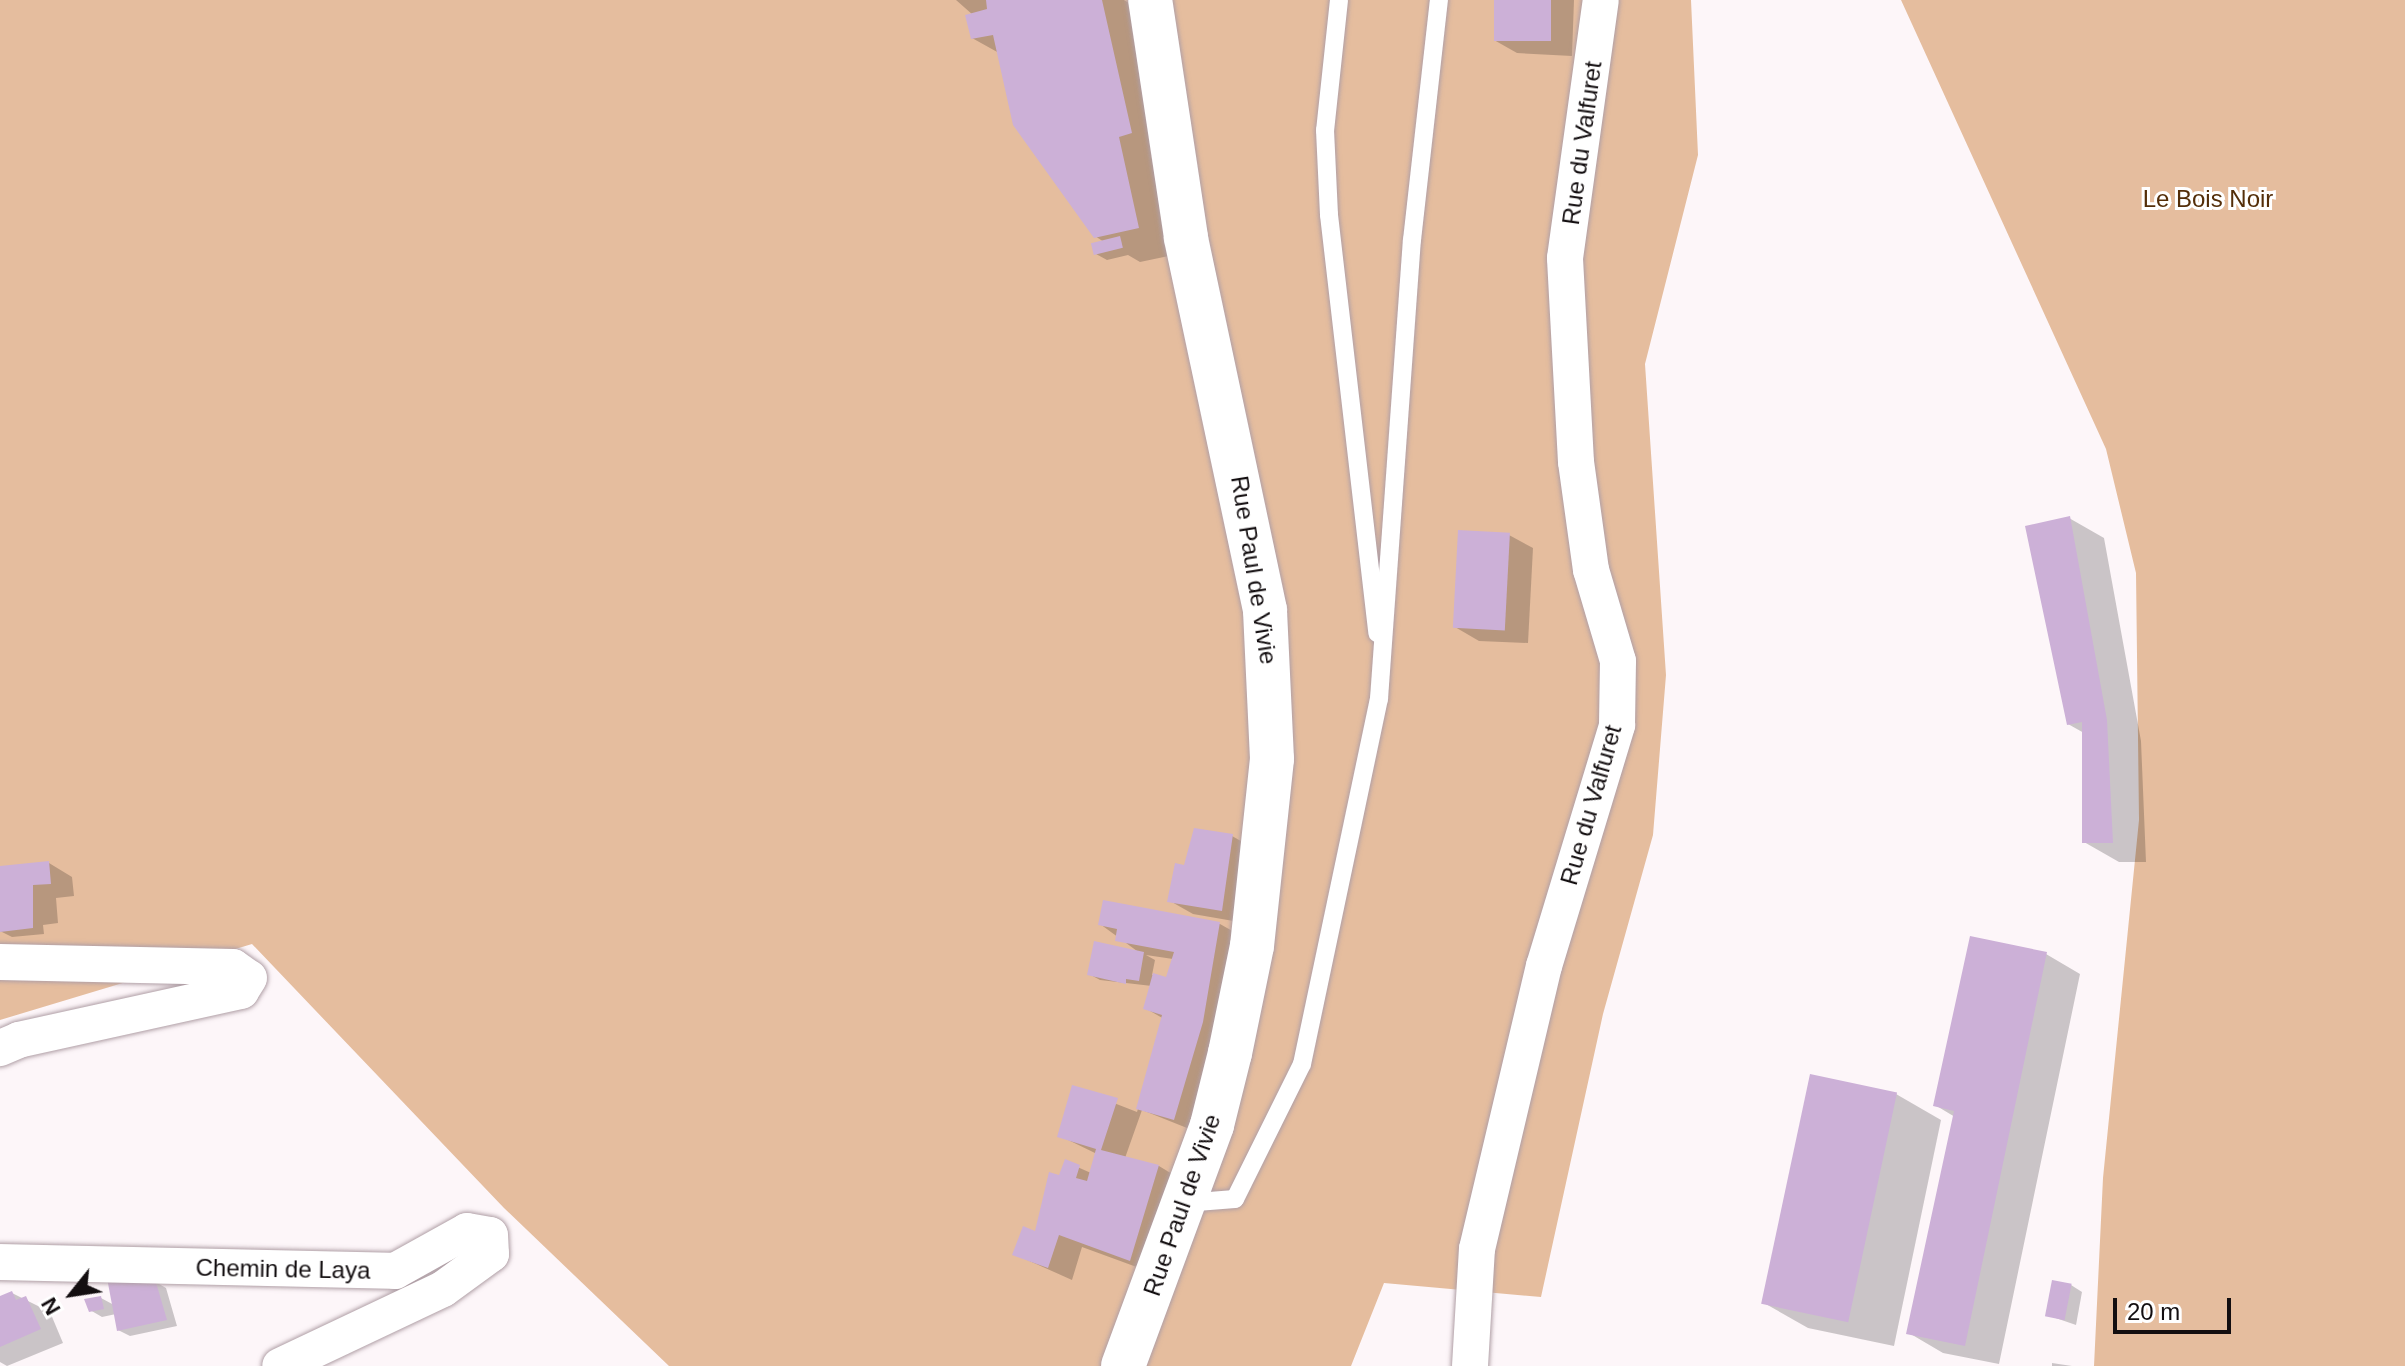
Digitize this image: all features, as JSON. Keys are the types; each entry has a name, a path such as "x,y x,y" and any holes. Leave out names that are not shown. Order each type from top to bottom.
{"main road":[{"name":"Rue Paul de Vivie","path":"1123,1366 1212,1125 1252,946 1272,759 1272,670 1254,547 1186,237 1150,0"}],"street":[{"name":"Rue du Valfuret","path":"1470,1366 1477,1249 1544,966 1617,725 1618,661 1591,570 1576,462 1565,258 1601,0"},
{"path":"0,962 233,967 249,978 241,991 19,1040 0,1048"},
{"name":"Chemin de Laya","path":"0,1262 395,1271 467,1231 490,1235 491,1254 443,1289 280,1366"}],"lane":[{"path":"1339,0 1325,130 1329,215 1368,581 1382,659"},
{"path":"1184,1203 1235,1199 1302,1064 1379,699 1412,240 1439,0"}],"green space":[{"path":"0,0 1691,0 1698,155 1645,364 1666,675 1653,835 1603,1014 1541,1297 1384,1283 1351,1366 669,1366 504,1208 252,944 0,1020"},
{"name":"Le Bois Noir","path":"1901,0 2405,0 2405,1366 2094,1366 2103,1178 2139,820 2136,573 2106,449"}],"building":[{"path":"986,0 1102,0 1132,133 1119,137 1139,228 1094,238 1013,125 993,35 971,39 965,15 987,9"},
{"path":"1494,0 1551,0 1551,41 1494,41"},
{"path":"1120,236 1123,248 1094,255 1091,243"},
{"path":"2070,516 2107,720 2113,843 2082,843 2082,722 2067,725 2025,526"},
{"path":"1458,530 1510,533 1505,631 1453,628"},
{"path":"1194,828 1233,834 1222,911 1167,902 1175,863 1184,865"},
{"path":"49,861 51,884 33,885 33,928 0,932 0,866"},
{"path":"1103,900 1220,922 1203,1022 1174,1120 1136,1109 1162,1015 1143,1009 1153,973 1166,977 1174,952 1115,941 1117,929 1098,925"},
{"path":"1970,936 2047,952 1965,1346 1906,1334 1954,1111 1933,1106"},
{"path":"1094,941 1144,952 1139,981 1126,979 1126,984 1087,975"},
{"path":"1810,1074 1897,1093 1848,1322 1761,1304"},
{"path":"1072,1085 1118,1098 1101,1150 1159,1165 1130,1261 1059,1235 1048,1268 1012,1255 1023,1226 1035,1231 1049,1172 1059,1175 1065,1159 1080,1165 1076,1178 1087,1181 1096,1149 1057,1137"},
{"path":"107,1278 155,1279 167,1320 117,1331"},
{"path":"2052,1280 2072,1284 2065,1320 2045,1316"},
{"path":"12,1291 16,1300 26,1296 41,1329 0,1347 0,1296"},
{"path":"101,1296 104,1309 89,1312 84,1299"}]}
